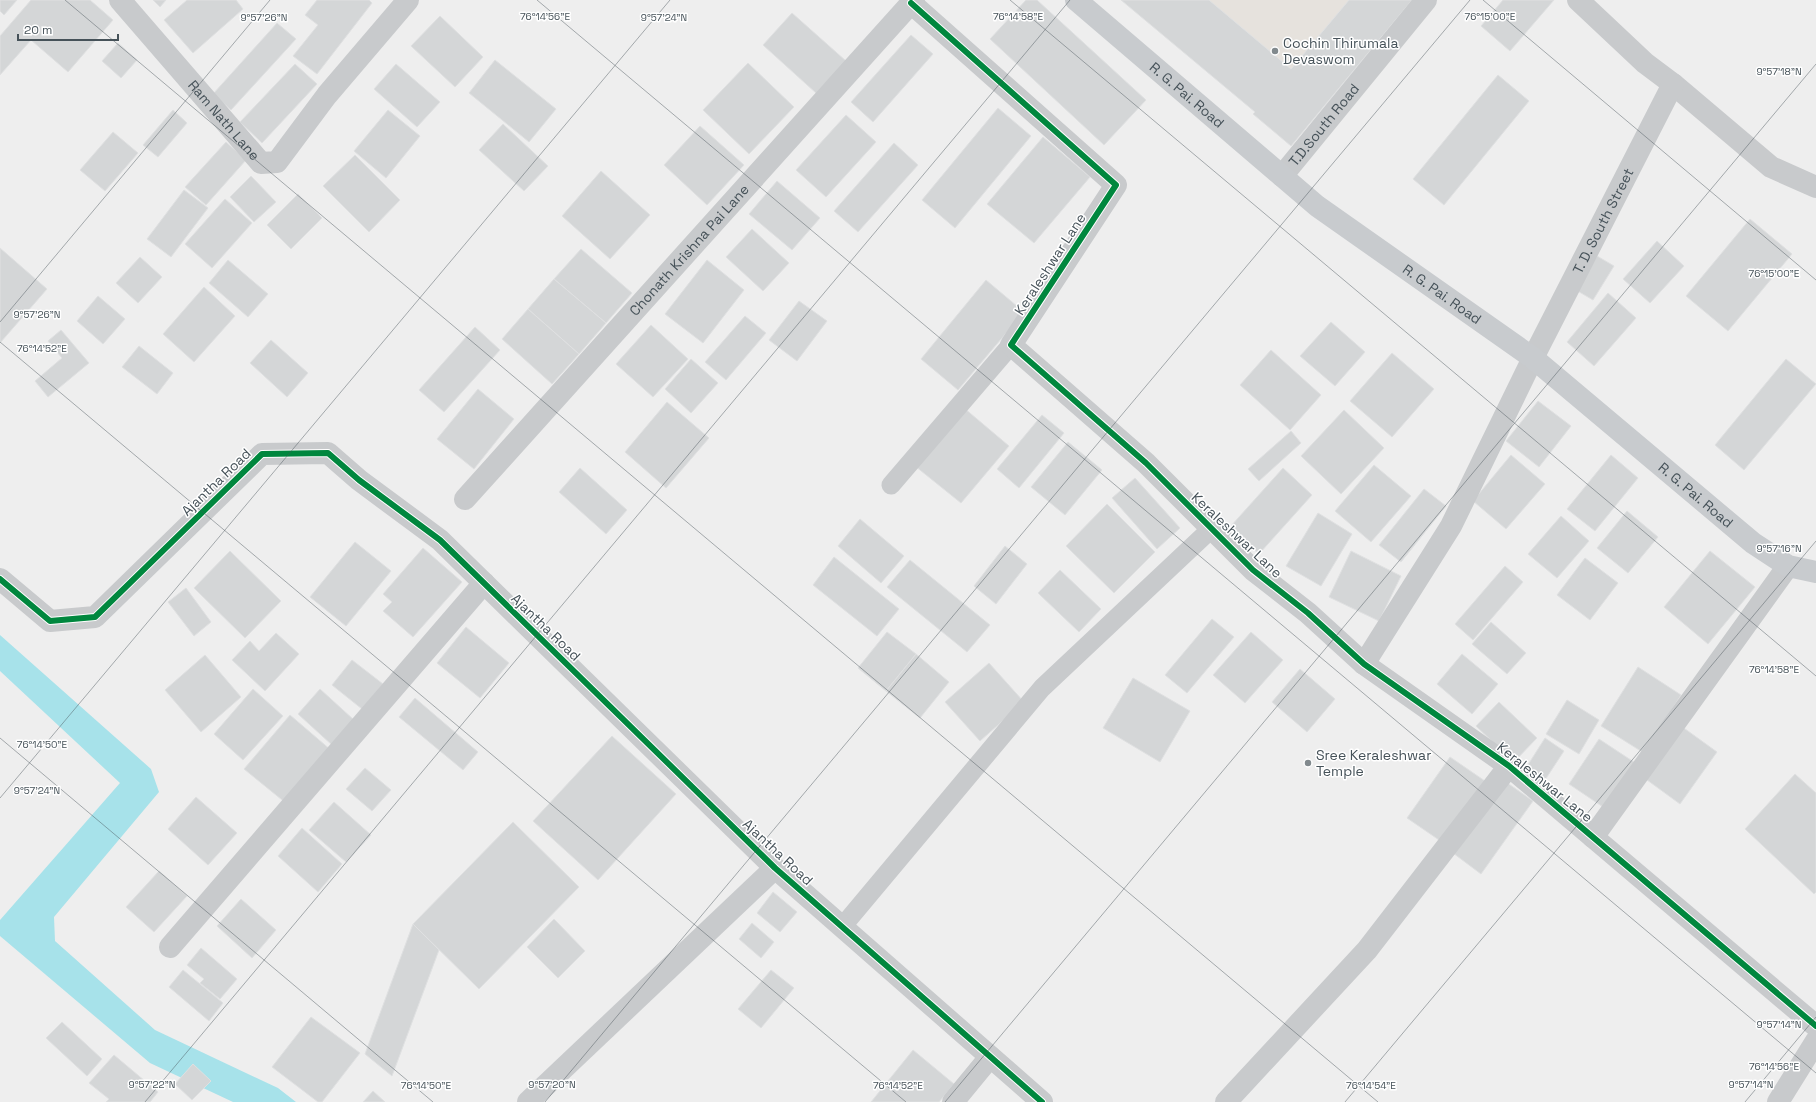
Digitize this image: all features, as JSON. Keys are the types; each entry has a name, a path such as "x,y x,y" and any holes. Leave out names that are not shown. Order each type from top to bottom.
{"street":[{"name":"Ram Nath Lane","path":"120,0 261,163 277,162 327,95 406,1"},
{"name":"R. G. Pai. Road","path":"1076,0 1317,206 1533,358 1753,543 1788,566 1816,572"},
{"name":"T.D.South Road","path":"1282,176 1426,0"},
{"path":"1578,0 1645,63 1673,84 1771,167 1816,187"},
{"name":"Keraleshwar Lane","path":"912,2 1116,185 1011,345 1146,463 1253,570 1308,613 1364,664 1509,766 1816,1026"},
{"name":"Chonath Krishna Pai Lane","path":"465,499 912,2"},
{"name":"T. D. South Street","path":"1533,358 1673,84"},
{"path":"1364,664 1451,526 1533,358"},
{"name":"Ajantha Road","path":"0,579 50,621 95,617 262,454 328,453 359,480 440,540 775,868 1042,1102"},
{"path":"1593,837 1788,566"},
{"path":"170,947 484,583"},
{"path":"1226,1102 1367,950 1509,766"},
{"path":"528,1102 775,868"},
{"path":"1778,1102 1816,1041"},
{"path":"953,1102 990,1056"}],"lane":[{"path":"891,485 1011,345"},
{"path":"842,927 1042,688 1211,529"}],"sand":[{"path":"1209,0 1349,0 1291,69"}],"water":[{"path":"0,635 151,769 159,792 54,917 55,941 155,1030 278,1088 296,1102 233,1102 150,1063 0,936 0,920 120,783 0,671"}],"building":[{"path":"0,0 17,0 4,15 0,11"},
{"path":"31,0 90,0 113,20 68,72 31,40 0,75 0,36"},
{"path":"153,0 166,0 160,7"},
{"path":"187,0 236,0 243,9 193,53 164,20"},
{"path":"317,0 369,0 372,3 317,74 293,56 318,25 305,15"},
{"path":"1026,0 1037,0 1146,100 1104,145 990,39"},
{"name":"Cochin Thirumala Devaswom","path":"1121,0 1209,0 1291,69 1349,0 1412,0 1291,146 1253,114 1255,112"},
{"path":"1503,0 1554,0 1510,51 1481,26"},
{"path":"792,13 846,61 816,93 763,45"},
{"path":"440,16 483,57 455,87 411,46"},
{"path":"277,23 296,39 231,110 213,94"},
{"path":"911,35 933,54 873,122 851,102"},
{"path":"118,43 137,60 121,78 102,61"},
{"path":"495,60 556,109 529,142 469,93"},
{"path":"748,63 794,107 749,154 703,110"},
{"path":"295,64 317,84 262,143 240,122"},
{"path":"396,64 440,102 417,127 374,89"},
{"path":"1498,75 1529,101 1444,205 1413,179"},
{"path":"998,108 1031,136 955,228 922,200"},
{"path":"173,110 187,123 158,157 143,145"},
{"path":"388,110 420,136 386,178 354,151"},
{"path":"846,115 876,142 826,197 796,170"},
{"path":"503,124 548,166 524,191 479,150"},
{"path":"700,126 744,165 707,205 664,165"},
{"path":"113,132 138,153 105,191 80,170"},
{"path":"1043,137 1090,177 1034,243 987,204"},
{"path":"226,142 246,160 206,205 185,187"},
{"path":"894,143 918,165 858,232 834,211"},
{"path":"355,155 400,200 369,232 323,186"},
{"path":"601,171 650,215 610,259 562,216"},
{"path":"251,176 276,202 254,222 230,197"},
{"path":"777,181 820,218 792,250 749,214"},
{"path":"184,190 208,208 171,257 147,239"},
{"path":"298,194 322,218 291,249 267,225"},
{"path":"225,199 252,223 212,268 185,244"},
{"path":"1750,219 1792,254 1728,331 1686,296"},
{"path":"752,229 789,263 763,291 726,257"},
{"path":"1657,241 1684,266 1650,303 1623,279"},
{"path":"0,248 47,289 0,343"},
{"path":"581,249 632,293 606,323 554,279"},
{"path":"1597,256 1614,266 1593,300 1576,290"},
{"path":"140,257 162,277 138,303 116,283"},
{"path":"228,260 268,294 248,317 209,283"},
{"path":"707,260 744,290 703,343 665,314"},
{"path":"554,279 606,323 579,354 528,309"},
{"path":"986,280 1024,312 958,390 921,359"},
{"path":"204,287 235,316 194,362 163,334"},
{"path":"1608,293 1636,318 1594,366 1567,342"},
{"path":"98,296 125,319 103,344 77,321"},
{"path":"799,301 827,321 797,361 769,340"},
{"path":"528,309 579,354 552,384 502,339"},
{"path":"745,316 766,333 726,380 705,362"},
{"path":"1331,322 1365,352 1335,386 1300,356"},
{"path":"651,325 688,359 653,397 616,364"},
{"path":"475,327 500,350 444,412 419,390"},
{"path":"61,330 89,363 48,397 35,381 62,358 48,341"},
{"path":"271,340 308,373 287,397 250,363"},
{"path":"139,346 173,373 157,394 122,367"},
{"path":"1271,350 1321,395 1290,430 1240,385"},
{"path":"1392,353 1434,389 1392,437 1350,401"},
{"path":"691,359 718,383 691,413 665,389"},
{"path":"1786,359 1816,384 1744,470 1715,445"},
{"path":"478,389 514,419 474,469 437,439"},
{"path":"1538,401 1571,426 1539,467 1506,441"},
{"path":"667,402 709,438 666,488 625,452"},
{"path":"964,408 1009,446 961,503 915,466"},
{"path":"1344,410 1384,448 1341,494 1301,456"},
{"path":"1042,415 1064,433 1019,488 997,469"},
{"path":"1291,431 1301,443 1259,481 1248,469"},
{"path":"1068,442 1102,470 1065,515 1031,487"},
{"path":"1511,455 1545,484 1506,529 1473,501"},
{"path":"1611,455 1638,478 1595,531 1567,509"},
{"path":"1374,465 1411,496 1371,542 1335,511"},
{"path":"580,468 627,510 606,534 559,492"},
{"path":"1283,468 1312,495 1259,554 1230,527"},
{"path":"1135,478 1180,528 1157,549 1112,498"},
{"path":"1424,489 1446,506 1401,562 1379,545"},
{"path":"1107,504 1155,552 1114,593 1066,546"},
{"path":"1627,511 1658,537 1628,573 1597,548"},
{"path":"1318,513 1352,534 1321,586 1286,566"},
{"path":"1561,516 1589,541 1557,578 1528,554"},
{"path":"860,519 904,556 881,583 838,546"},
{"path":"355,542 391,571 346,626 310,597"},
{"path":"1005,546 1027,564 996,604 974,586"},
{"path":"423,548 462,582 413,637 383,611 392,602 383,594"},
{"path":"230,551 281,601 245,638 194,588"},
{"path":"1351,551 1401,576 1379,621 1329,597"},
{"path":"1710,551 1755,587 1708,644 1664,607"},
{"path":"834,557 899,609 877,636 813,585"},
{"path":"1585,558 1618,583 1590,620 1557,595"},
{"path":"910,560 990,625 967,652 887,587"},
{"path":"1505,566 1523,582 1473,640 1455,624"},
{"path":"1060,570 1101,609 1079,632 1038,593"},
{"path":"186,588 211,622 194,636 168,602"},
{"path":"1212,619 1234,637 1187,693 1165,675"},
{"path":"1491,622 1526,653 1507,674 1472,644"},
{"path":"466,627 509,663 480,698 437,663"},
{"path":"887,632 916,654 886,691 858,668"},
{"path":"1251,632 1283,660 1245,703 1213,675"},
{"path":"276,633 299,654 265,691 232,660 250,641 259,651"},
{"path":"916,654 949,682 920,718 886,691"},
{"path":"1462,654 1498,684 1472,714 1437,684"},
{"path":"205,655 241,697 201,732 165,690"},
{"path":"352,660 383,684 362,709 332,685"},
{"path":"989,663 1024,702 980,741 945,702"},
{"path":"1638,667 1681,695 1644,753 1601,726"},
{"path":"1300,669 1335,699 1307,732 1272,702"},
{"path":"1133,678 1190,711 1160,762 1103,728"},
{"path":"253,689 283,716 243,760 214,734"},
{"path":"320,689 354,720 332,745 298,714"},
{"path":"415,698 478,752 463,770 399,717"},
{"path":"1567,700 1599,720 1579,754 1546,734"},
{"path":"1499,702 1537,738 1514,762 1476,726"},
{"path":"290,715 332,751 287,804 244,769"},
{"path":"1681,726 1717,752 1680,804 1643,777"},
{"path":"612,736 676,794 598,880 533,821"},
{"path":"1545,738 1564,751 1543,783 1524,771"},
{"path":"1599,739 1640,766 1609,811 1569,784"},
{"path":"1450,757 1485,781 1442,842 1407,818"},
{"path":"365,768 391,790 372,811 346,789"},
{"path":"1795,774 1816,793 1816,892 1814,894 1745,829"},
{"path":"1506,782 1533,801 1481,874 1453,853"},
{"path":"196,797 237,833 208,865 168,829"},
{"path":"334,802 371,835 346,862 309,830"},
{"path":"513,822 579,887 479,989 413,924"},
{"path":"302,828 342,864 318,892 278,856"},
{"path":"159,871 187,896 154,932 126,907"},
{"path":"773,892 797,912 780,932 757,913"},
{"path":"241,899 276,930 252,958 217,926"},
{"path":"554,919 585,951 558,978 527,947"},
{"path":"752,923 774,942 761,958 739,939"},
{"path":"413,924 439,950 392,1076 365,1054"},
{"path":"201,948 237,979 220,999 200,983 204,979 187,965"},
{"path":"183,970 223,1003 209,1021 169,987"},
{"path":"771,970 794,988 761,1028 738,1009"},
{"path":"311,1017 360,1053 322,1102 318,1102 272,1067"},
{"path":"62,1022 102,1059 87,1076 46,1038"},
{"path":"913,1050 954,1084 939,1102 871,1102"},
{"path":"114,1055 158,1092 150,1102 106,1102 109,1099 89,1083"},
{"path":"193,1064 211,1081 192,1100 175,1084"},
{"path":"373,1091 385,1102 363,1102"}],"cycle path":[{"path":"911,3 1116,185 1011,345 1146,463 1253,570 1308,613 1364,664 1509,766 1816,1026"},
{"path":"0,579 50,621 95,617 262,454 328,453 359,480 440,540 775,868 1042,1102"}],"place":[{"name":"Cochin Thirumala Devaswom","path":"1275,51"},
{"name":"Sree Keraleshwar Temple","path":"1308,763"}]}
